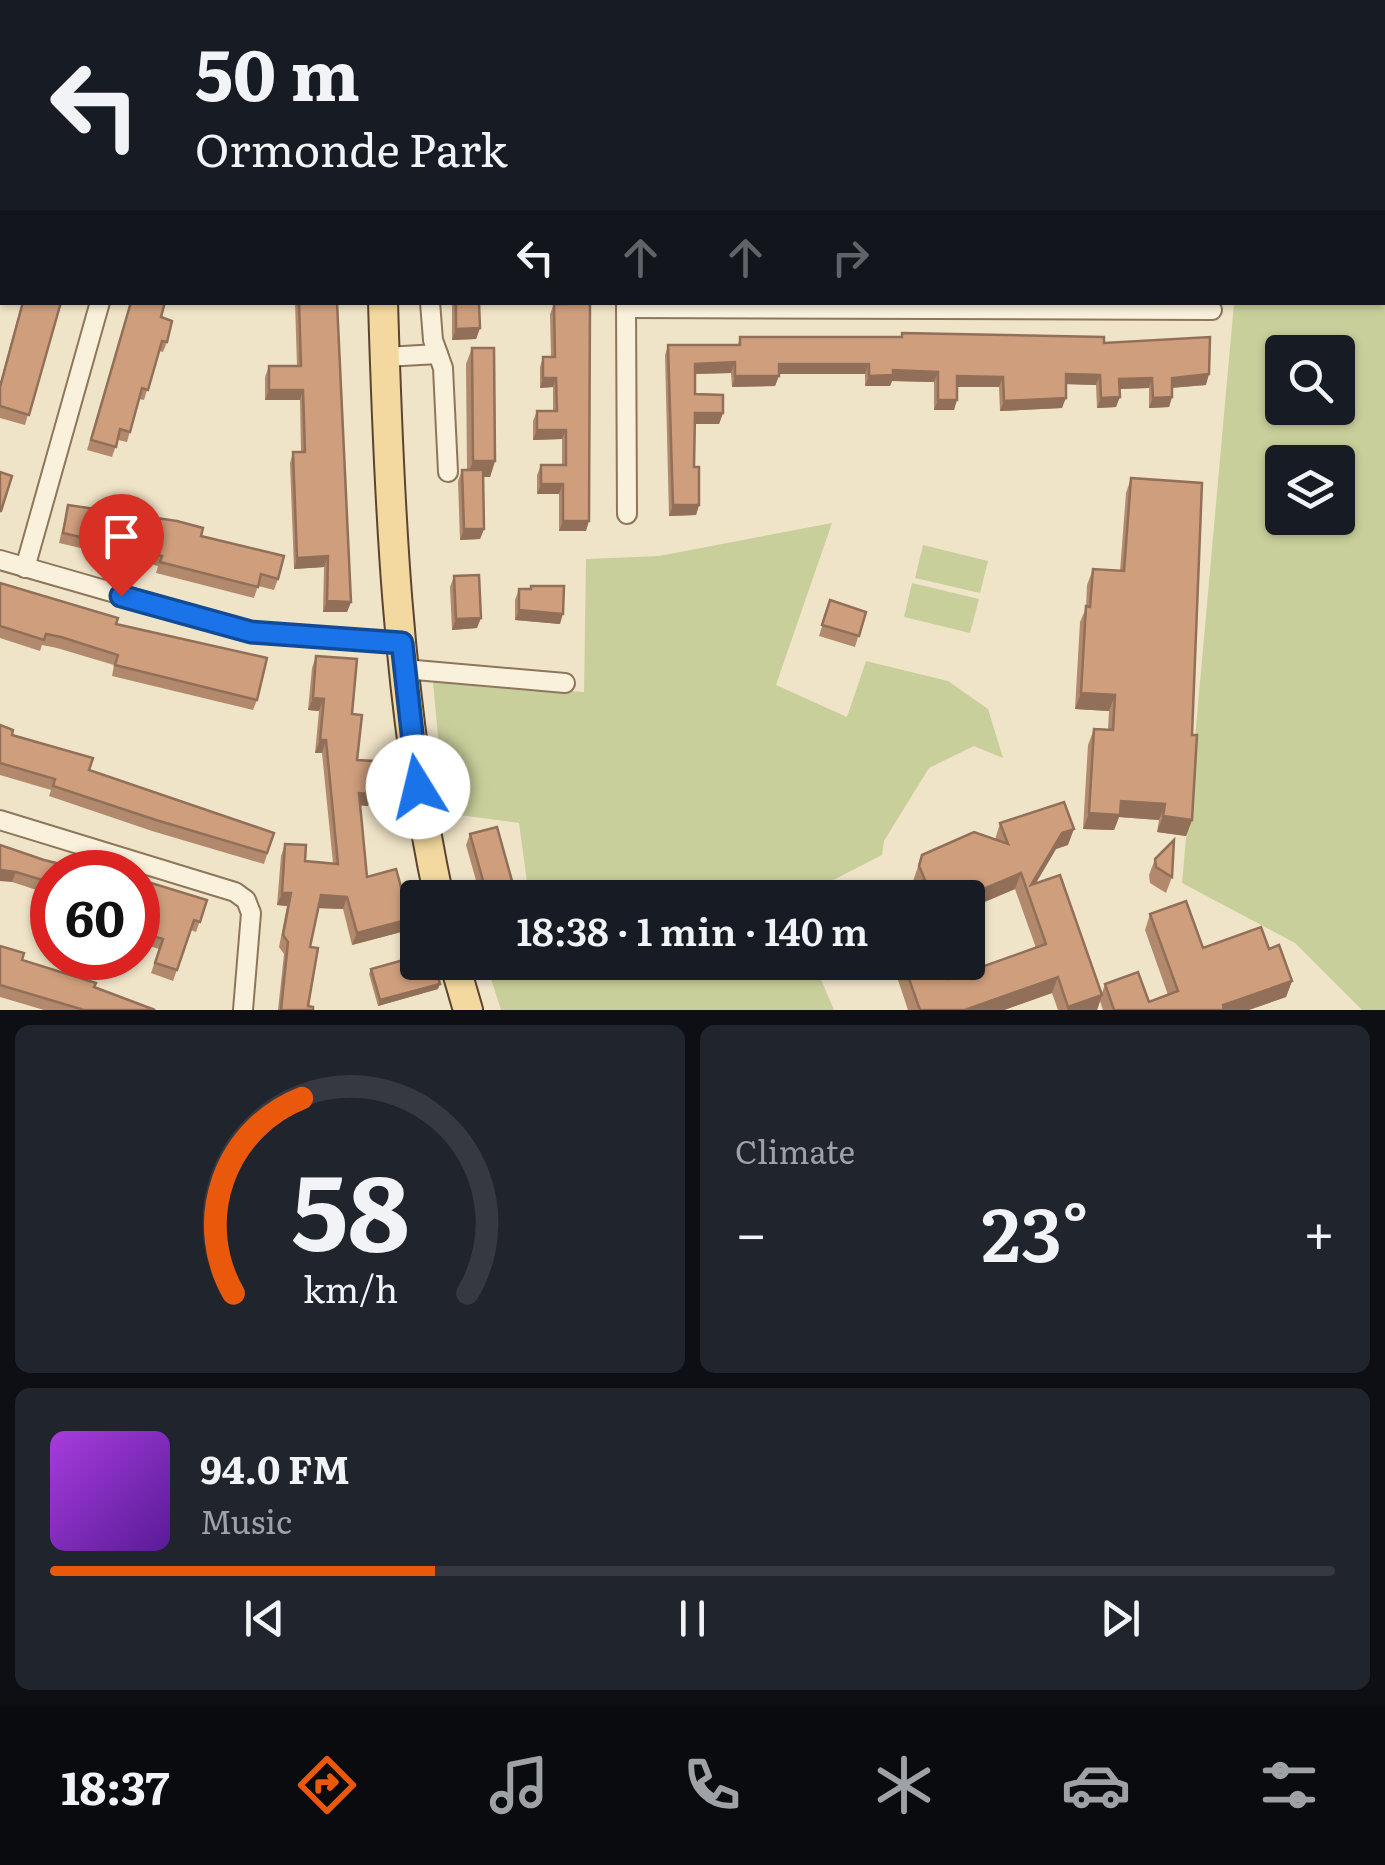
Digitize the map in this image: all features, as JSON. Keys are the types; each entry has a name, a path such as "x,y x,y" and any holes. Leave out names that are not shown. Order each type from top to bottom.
{"main road":[{"path":"383,305 403,656 410,732 436,880"},
{"path":"459,980 468,1010"}],"street":[{"path":"25,568 99,305"},
{"path":"430,305 443,368 448,472"},
{"path":"627,514 626,305 1212,310"},
{"path":"385,356 438,354"},
{"path":"0,560 251,632 565,683"},
{"path":"0,820 235,892 246,900 251,913 242,1010"}],"green space":[{"path":"1234,305 1385,305 1385,1010 1362,1010 1295,943 1182,883"},
{"path":"832,523 776,685 847,717 866,661 948,681 988,709 1003,758 974,746 929,768 884,841 882,855 833,880 527,880 519,823 445,813 433,682 584,692 586,559 659,556"},
{"path":"923,545 988,561 980,593 915,578"},
{"path":"912,583 979,599 970,633 904,617"},
{"path":"491,980 821,980 834,1010 501,1010"}],"building":[{"path":"22,305 60,305 29,415 0,406 0,387"},
{"path":"130,305 164,305 161,317 172,321 167,342 162,341 148,390 142,388 130,432 120,429 116,447 91,440"},
{"path":"299,305 337,305 351,602 327,601 328,556 297,558 293,452 305,452 303,390 269,390 269,366 301,366"},
{"path":"456,305 479,305 480,328 456,329"},
{"path":"554,305 590,305 589,521 563,521 563,484 541,484 541,465 566,465 566,430 537,430 537,411 557,411 556,378 543,378 543,357 555,357"},
{"path":"902,333 1104,337 1104,343 1210,337 1209,374 1172,378 1172,397 1153,398 1152,378 1119,379 1120,397 1101,398 1100,375 1066,374 1066,398 1004,401 1003,377 957,376 957,400 938,400 938,372 893,370 893,375 869,376 869,364 779,364 779,376 735,376 735,362 695,364 695,394 723,395 723,413 695,413 694,467 699,467 699,505 673,505 668,345 740,345 740,337 902,337"},
{"path":"472,348 494,348 495,461 473,461"},
{"path":"462,470 483,470 484,529 464,529"},
{"path":"0,472 12,476 1,511 0,511"},
{"path":"1131,478 1202,483 1192,820 1163,816 1165,804 1121,801 1120,815 1089,813 1094,729 1113,730 1115,695 1081,693 1086,606 1090,607 1093,569 1124,571"},
{"path":"68,505 177,521 203,528 201,536 284,556 278,579 261,574 258,587 160,562 162,556 63,533"},
{"path":"479,575 481,618 456,619 454,576"},
{"path":"0,583 118,618 116,624 267,658 257,700 115,665 118,655 61,637 46,634 44,640 0,626"},
{"path":"564,586 563,614 519,610 519,589"},
{"path":"830,600 866,612 859,636 822,625"},
{"path":"316,656 357,659 352,714 362,715 357,760 374,761 372,794 359,793 367,877 396,869 400,922 357,933 347,897 321,895 310,947 318,948 308,1006 313,1010 281,1010 288,942 283,935 291,893 282,893 285,844 306,845 305,861 338,864 326,740 320,740 324,699 313,698"},
{"path":"0,725 13,730 12,735 93,758 89,770 274,833 267,853 53,786 55,779 0,763"},
{"path":"1064,802 1074,829 1062,833 1031,885 1060,875 1102,995 1068,1007 1058,977 965,1010 920,1010 909,980 985,980 985,966 1046,944 1021,873 985,888 985,880 925,880 919,866 922,855 974,832 1008,844 1000,823"},
{"path":"497,827 512,880 483,880 470,834"},
{"path":"1174,840 1172,877 1156,867 1155,859"},
{"path":"0,845 30,855 30,876 0,870"},
{"path":"160,886 207,900 200,922 194,920 177,970 160,965"},
{"path":"1186,901 1203,948 1261,927 1269,949 1279,945 1292,981 1223,1005 1224,1010 1114,1010 1105,984 1138,972 1149,1002 1178,991 1150,914"},
{"path":"0,946 24,953 22,960 30,962 30,980 86,980 96,983 94,987 155,1010 84,1010 0,985"},
{"path":"400,961 400,980 439,980 440,984 380,1000 371,969"}],"route":[{"path":"121,596 251,632 328,641 402,643 418,787"}]}
